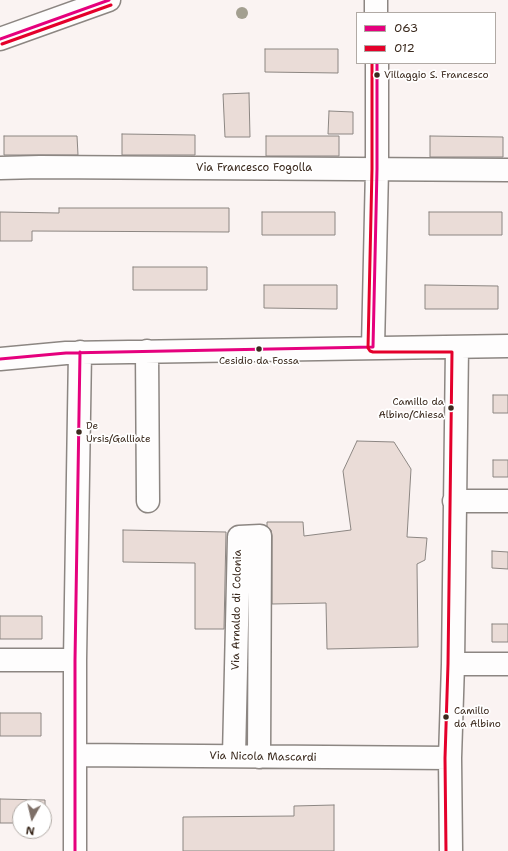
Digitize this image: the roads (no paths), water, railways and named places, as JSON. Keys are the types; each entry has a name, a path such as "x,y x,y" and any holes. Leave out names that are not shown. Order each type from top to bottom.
{"street":[{"path":"0,39 109,0"},
{"path":"376,0 376,12"},
{"path":"373,347 377,169 376,64"},
{"name":"Via Francesco Fogolla","path":"0,168 508,170"},
{"path":"450,851 450,758 453,664 457,346"},
{"path":"0,359 80,352 508,346"},
{"path":"148,351 148,501"},
{"path":"75,851 75,660 80,352"},
{"path":"454,501 508,501"},
{"name":"Via Arnaldo di Colonia","path":"234,756 239,537 260,536 259,757"},
{"path":"0,660 75,660"},
{"path":"453,664 508,664"},
{"name":"Via Nicola Mascardi","path":"76,755 450,758"}],"place":[{"name":"Villaggio S. Francesco","path":"377,75"},
{"name":"Cesidio da Fossa","path":"259,349"},
{"name":"Camillo da Albino/Chiesa","path":"451,408"},
{"name":"De Ursis/Galliate","path":"79,432"},
{"name":"Camillo da Albino","path":"446,717"}]}
